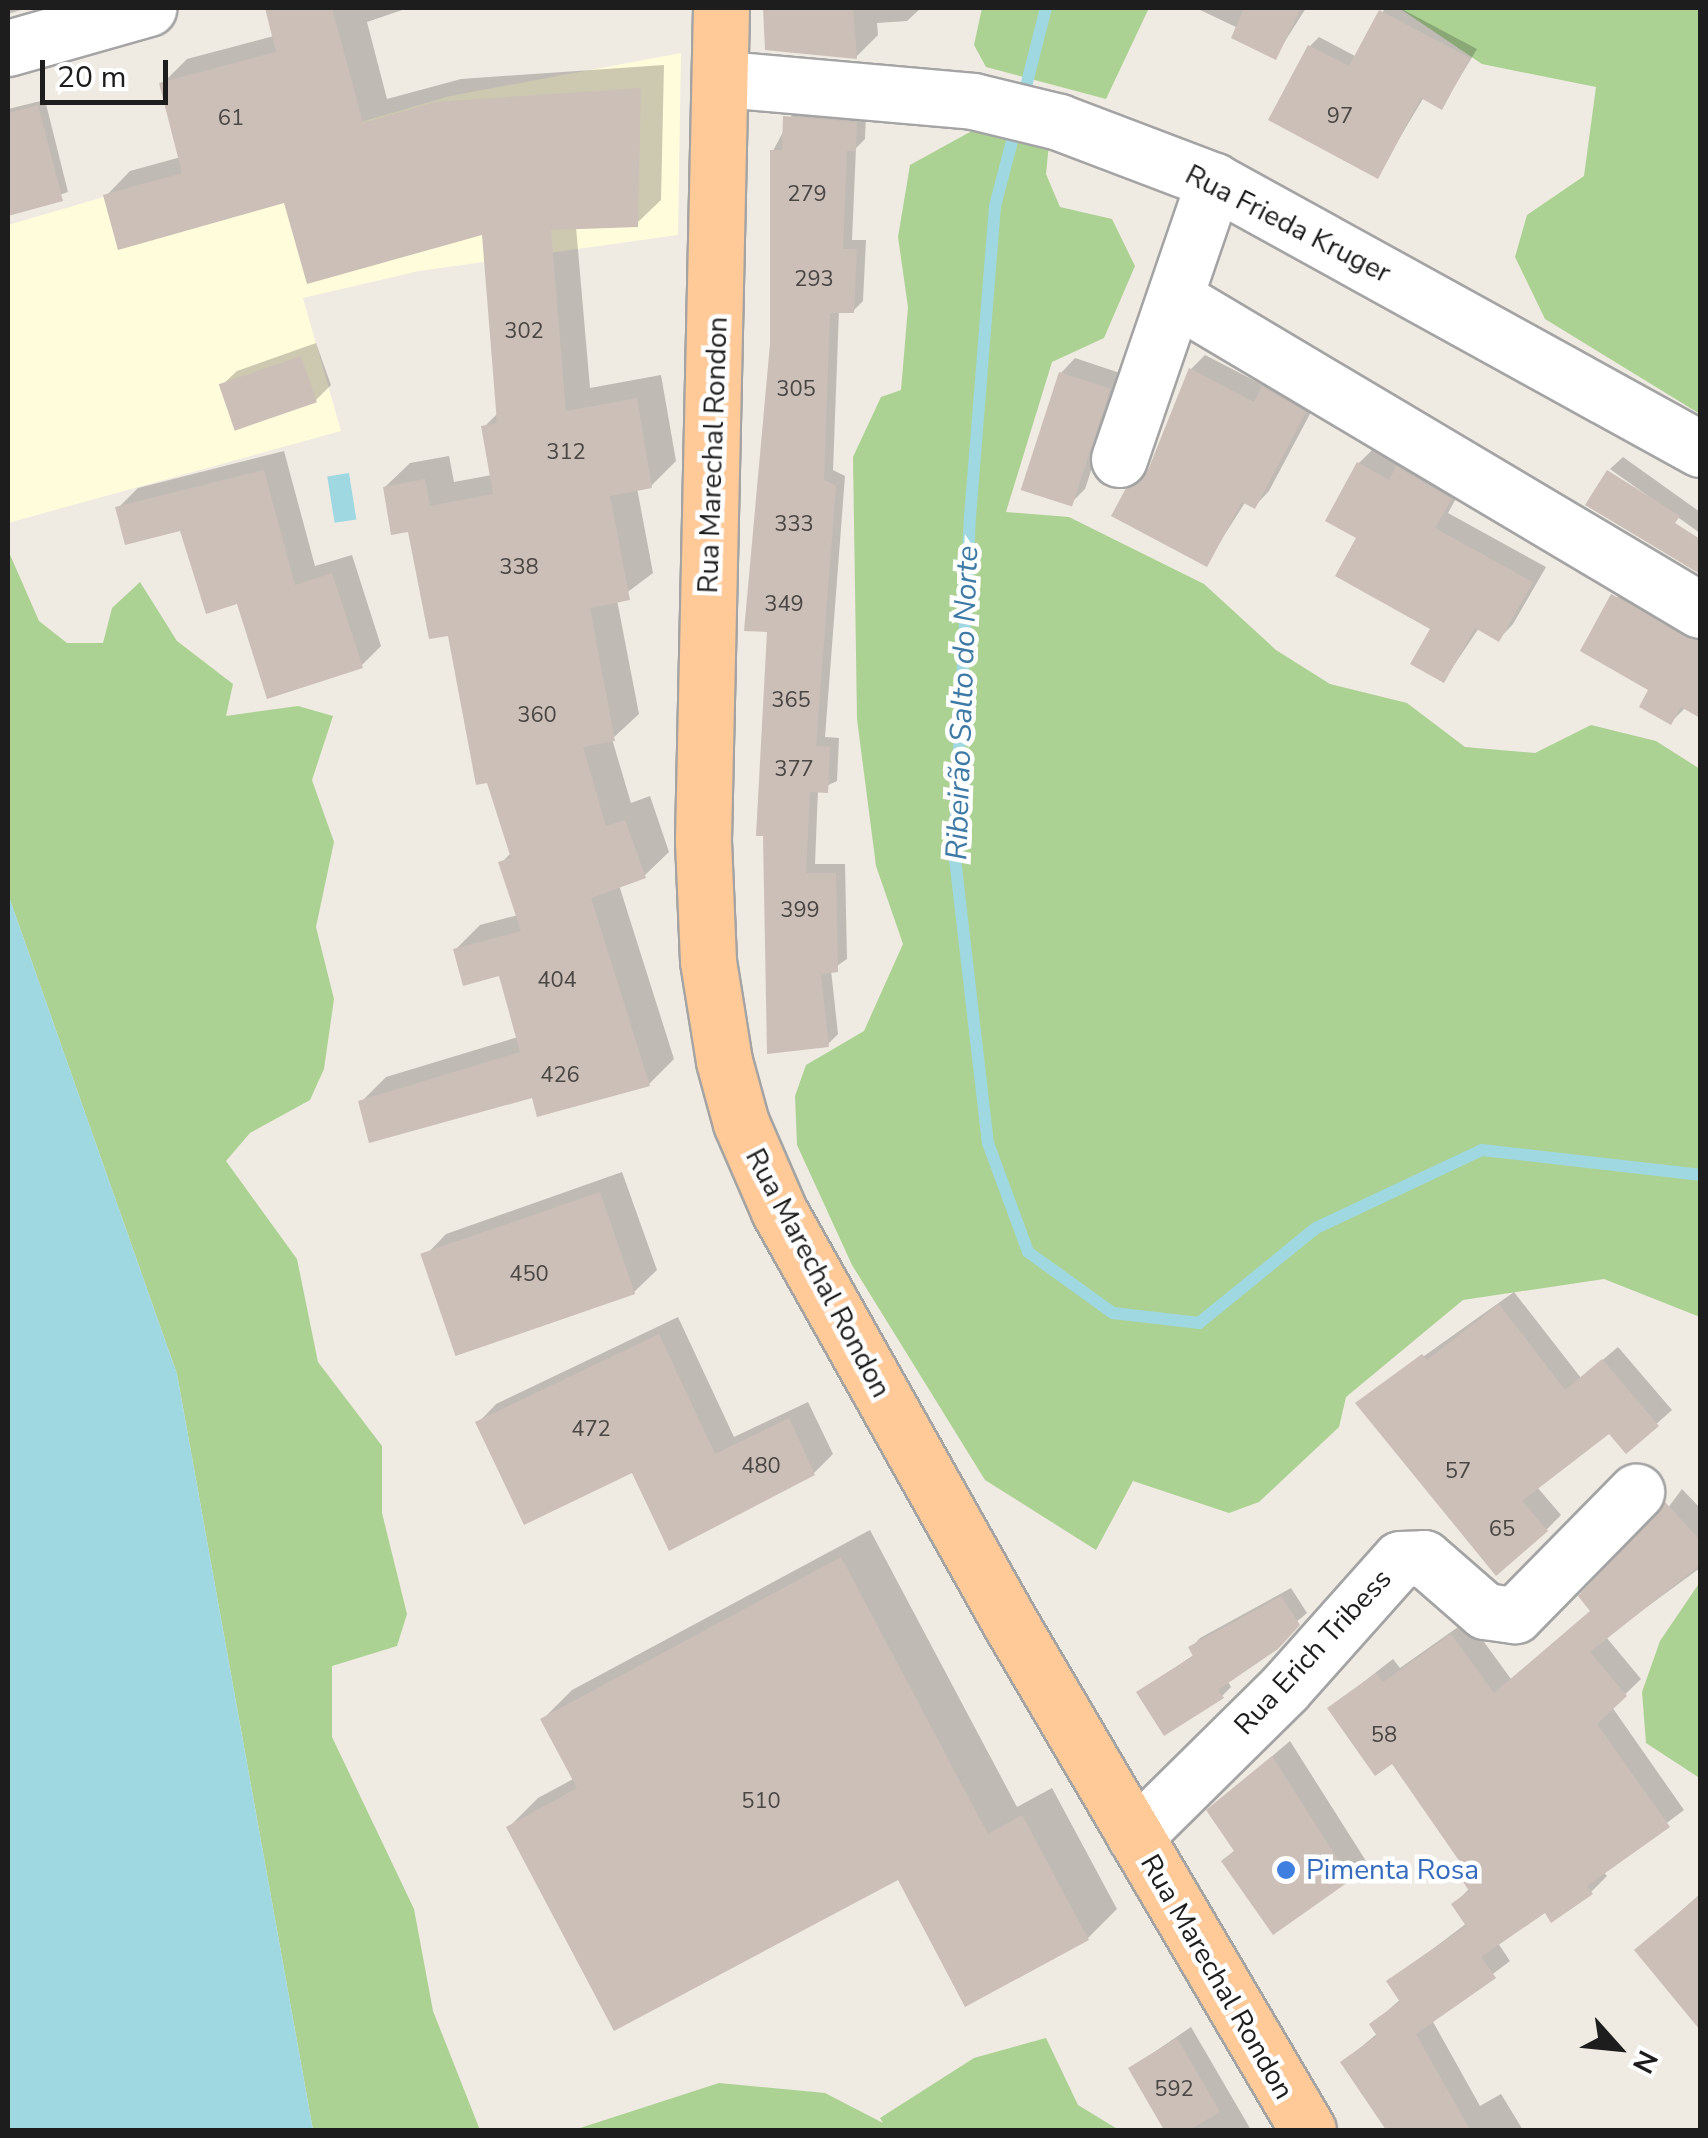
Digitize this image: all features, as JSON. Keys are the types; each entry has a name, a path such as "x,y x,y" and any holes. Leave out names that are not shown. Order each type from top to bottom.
{"main road":[{"name":"Rua Marechal Rondon","path":"722,8 724,79 703,841 708,961 724,1061 741,1123 779,1212 1135,1836 1308,2130"}],"street":[{"path":"8,48 148,8"},
{"name":"Rua Frieda Kruger","path":"724,79 973,102 1059,122 1214,181 1700,449"},
{"path":"1120,459 1214,181"},
{"path":"1177,299 1700,610"},
{"name":"Rua Erich Tribess","path":"1135,1836 1284,1688 1400,1559 1424,1558 1448,1572 1485,1611 1515,1614 1636,1492"}],"shaded area":[{"path":"681,53 678,235 419,271 303,298 341,431 8,523 8,225 450,96"}],"green space":[{"path":"982,8 1149,8 1106,99 986,67 974,45"},
{"path":"1399,8 1700,8 1700,414 1545,319 1515,257 1527,215 1584,176 1596,87 1482,64"},
{"path":"979,127 1049,144 1046,174 1060,207 1112,219 1135,266 1104,338 1052,362 1006,512 1069,517 1204,584 1276,650 1330,684 1407,703 1465,747 1535,753 1591,725 1656,741 1700,769 1700,1317 1604,1279 1463,1300 1346,1397 1339,1427 1259,1502 1229,1513 1133,1481 1096,1550 985,1480 852,1265 797,1145 795,1096 806,1065 864,1031 903,944 876,866 857,719 853,457 881,397 901,390 908,307 898,237 910,165"},
{"path":"8,550 39,621 67,643 103,643 112,608 140,582 177,641 233,684 226,716 298,706 333,716 312,780 334,842 316,927 334,999 324,1069 310,1100 250,1133 226,1161 297,1259 318,1362 382,1446 382,1513 407,1614 397,1646 332,1666 332,1737 414,1909 433,2011 480,2130 313,2130 177,1374 8,894"},
{"path":"1700,1582 1700,1788 1698,1777 1646,1743 1642,1692 1660,1641"},
{"path":"1046,2038 1078,2105 1119,2130 574,2130 719,2083 825,2093 883,2123 880,2118 974,2058"}],"water":[{"path":"349,473 356,519 335,523 327,476"},
{"path":"8,894 177,1374 313,2130 8,2130"}],"building":[{"path":"265,8 332,8 363,123 435,102 641,88 638,227 551,230 566,411 637,398 652,488 610,496 630,600 590,608 615,741 583,747 606,826 625,820 646,878 591,898 650,1086 537,1117 532,1098 369,1143 358,1101 520,1052 499,976 463,986 453,949 521,931 498,862 511,858 487,783 476,785 448,636 429,639 408,532 391,535 383,487 425,479 430,506 493,494 481,426 497,423 482,235 307,284 284,203 118,250 103,195 182,173 159,83 276,52"},
{"path":"763,8 853,8 857,59 765,50"},
{"path":"1244,8 1301,8 1276,60 1231,38"},
{"path":"1379,10 1470,58 1442,110 1421,98 1378,179 1268,120 1308,45 1349,66"},
{"path":"38,105 63,201 8,216 8,113"},
{"path":"783,116 857,122 856,151 847,151 843,249 857,249 854,313 830,313 824,480 836,486 816,746 830,747 828,793 810,792 806,873 836,873 838,972 821,974 829,1047 767,1054 763,836 756,836 767,632 744,631 770,344 770,150 782,150"},
{"path":"301,356 317,402 235,431 219,384"},
{"path":"1189,368 1254,402 1262,386 1306,412 1255,509 1242,502 1207,567 1111,516 1125,490 1148,470"},
{"path":"1059,372 1110,389 1072,507 1021,490"},
{"path":"1357,462 1389,480 1396,466 1452,499 1435,528 1533,582 1499,642 1475,628 1444,683 1410,664 1430,629 1335,576 1356,538 1325,521"},
{"path":"264,470 295,585 332,573 363,668 267,699 237,604 206,614 180,531 125,545 115,507"},
{"path":"1607,470 1680,516 1675,523 1700,539 1700,574 1585,505"},
{"path":"1611,594 1700,641 1700,718 1681,707 1671,725 1639,707 1648,690 1580,651"},
{"path":"600,1192 635,1294 456,1356 420,1254"},
{"path":"1499,1304 1565,1390 1602,1359 1659,1426 1626,1454 1609,1434 1522,1501 1548,1531 1496,1576 1355,1403 1422,1354 1427,1360"},
{"path":"659,1334 715,1454 789,1418 815,1475 669,1551 632,1473 524,1525 475,1422"},
{"path":"1665,1502 1700,1540 1700,1565 1590,1652 1627,1696 1597,1724 1670,1827 1587,1886 1593,1894 1551,1923 1545,1913 1481,1957 1496,1978 1416,2034 1470,2130 1386,2130 1340,2062 1377,2036 1369,2024 1400,2002 1386,1981 1466,1926 1451,1904 1469,1891 1462,1880 1469,1875 1392,1764 1375,1776 1327,1708 1376,1673 1383,1682 1451,1634 1494,1693 1590,1611 1578,1596"},
{"path":"841,1557 988,1834 1022,1815 1089,1940 965,2007 898,1880 614,2031 506,1827 577,1788 540,1719"},
{"path":"1281,1596 1300,1625 1278,1649 1218,1690 1224,1698 1164,1736 1136,1692 1193,1656 1188,1647"},
{"name":"Pimenta Rosa","path":"1272,1756 1351,1880 1273,1935 1221,1861 1234,1851 1206,1810"},
{"path":"1700,1895 1700,2030 1634,1950"},
{"path":"1177,2038 1220,2112 1189,2130 1164,2130 1128,2068"}],"waterway":[{"name":"Ribeirão Salto do Norte","path":"1022,102 1046,8"},
{"name":"Ribeirão Salto do Norte","path":"1016,126 995,206 970,515 954,850 988,1143 1028,1252 1113,1313 1199,1323 1316,1228 1482,1150 1700,1175"}],"place":[{"name":"Pimenta Rosa","path":"1286,1870"}]}
